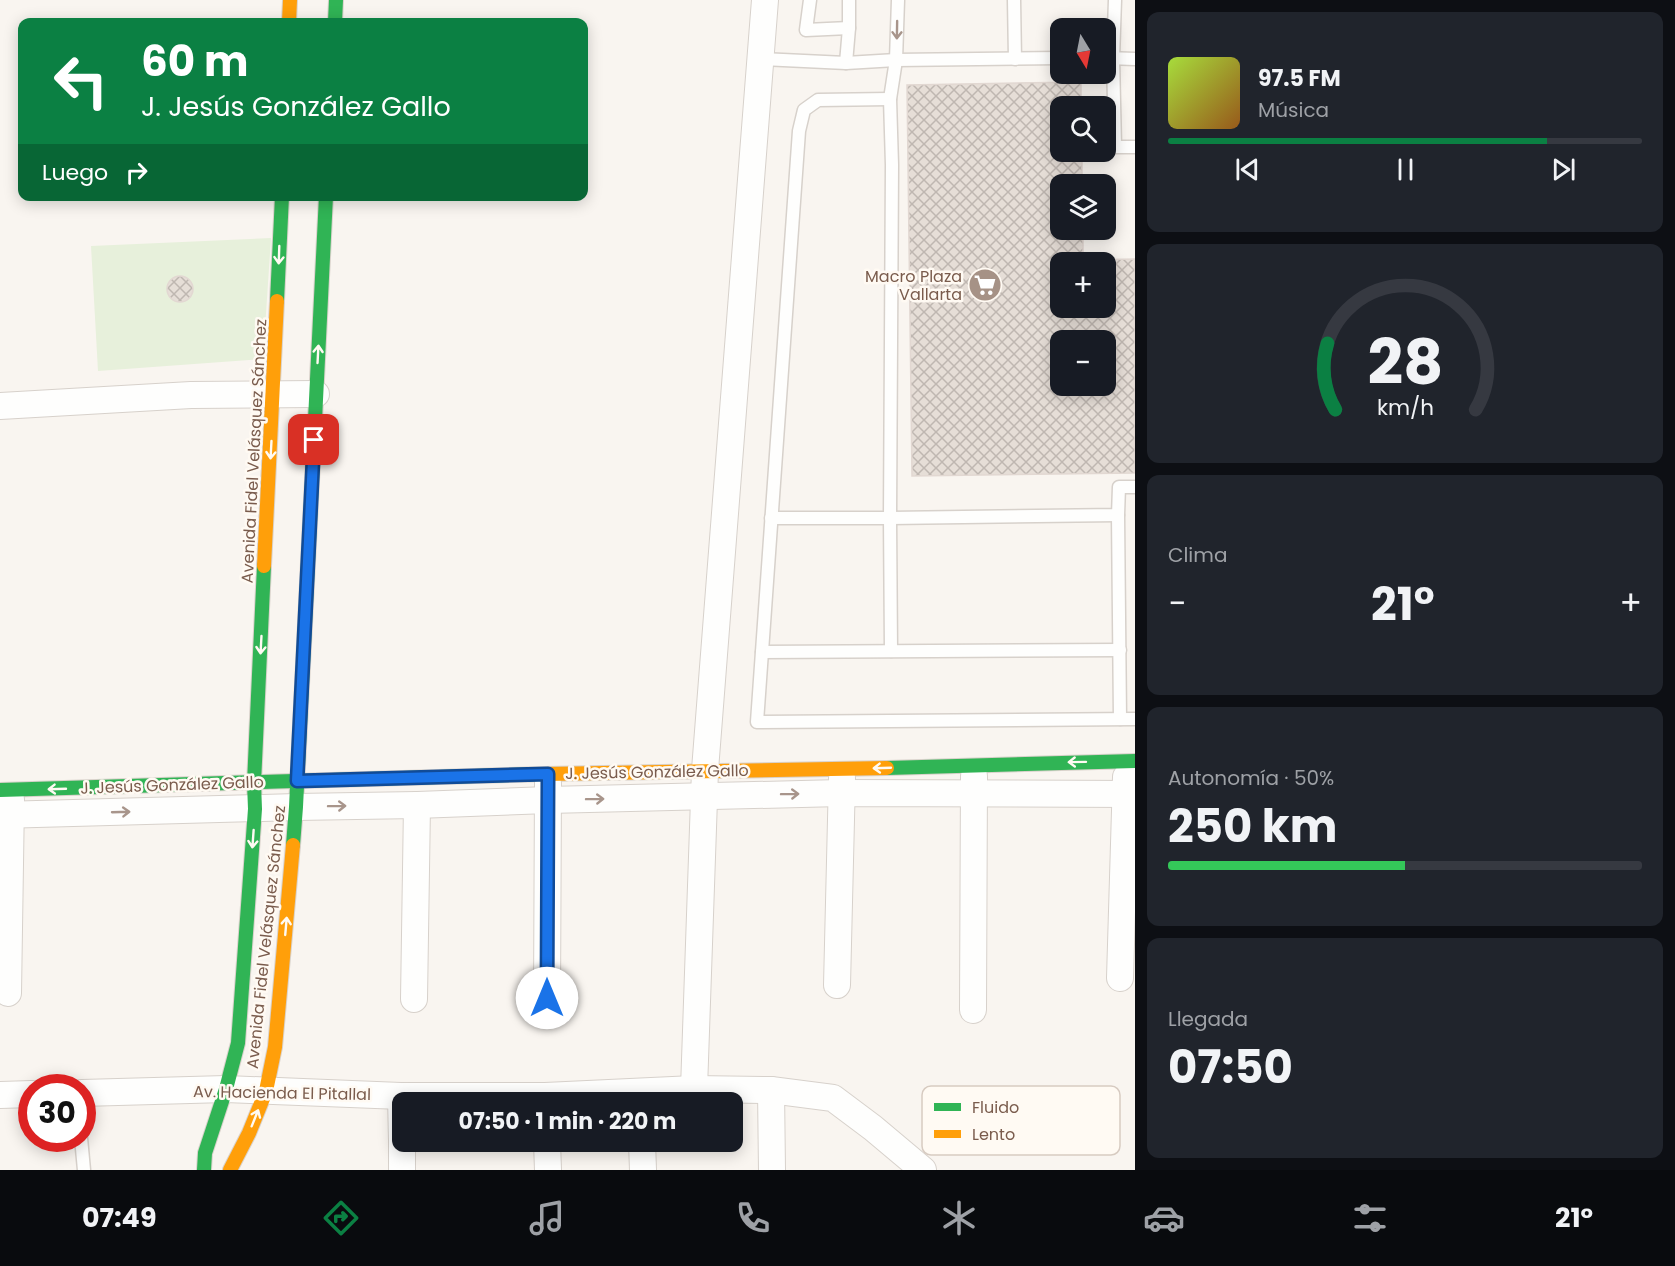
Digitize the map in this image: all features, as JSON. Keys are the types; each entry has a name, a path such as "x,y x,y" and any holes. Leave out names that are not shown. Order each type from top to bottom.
{"street":[{"path":"289,18 290,0"},
{"path":"335,18 336,0"},
{"path":"694,1089 705,770 765,0"},
{"name":"Avenida Fidel Velásquez Sánchez","path":"204,1170 205,1153 238,1043 255,808 254,783 282,201"},
{"name":"Avenida Fidel Velásquez Sánchez","path":"230,1170 249,1133 266,1091 275,1047 296,807 326,201"},
{"path":"0,406 191,395 316,394"},
{"path":"1120,978 1131,761"},
{"name":"J. Jesús González Gallo","path":"5,815 704,796 974,765 1131,761"},
{"path":"973,1010 974,765"},
{"name":"J. Jesús González Gallo","path":"5,790 705,770 975,793 1130,794"},
{"path":"547,998 548,774"},
{"path":"837,985 842,781"},
{"path":"5,790 8,993"},
{"path":"414,999 417,805"},
{"name":"Av. Hacienda El Pitallal","path":"96,1093 226,1089 392,1096"},
{"name":"Av. Hacienda El Pitallal","path":"674,1092 694,1089 771,1090 833,1098 873,1128 919,1168"},
{"path":"771,1090 772,1170"},
{"path":"0,1095 18,1094"},
{"path":"402,1152 402,1170"},
{"path":"547,1152 548,1170"},
{"path":"642,1152 643,1170"}],"lane":[{"path":"810,0 806,30 849,28"},
{"path":"846,63 849,0"},
{"path":"891,651 892,165 890,99 896,60 898,0"},
{"path":"1014,0 1016,59"},
{"path":"760,59 846,63 896,60 1050,58"},
{"path":"1116,58 1135,59"},
{"path":"1111,84 1115,147 1135,147"},
{"path":"890,99 818,100 804,110 799,131 757,722 1135,719"},
{"path":"1120,719 1119,487 1135,487"},
{"path":"771,518 1118,515"},
{"path":"762,652 1120,650"},
{"path":"82,1152 84,1170"}],"green space":[{"path":"271,238 263,359 98,371 91,246"}],"building":[{"name":"Macro Plaza Vallarta","path":"1081,84 1081,96 1050,96 1050,162 1082,162 1082,174 1050,174 1050,240 1083,240 1083,252 1050,252 1050,318 1116,318 1116,259 1135,259 1135,473 912,476 907,85"},
{"path":"180,276 189,280 193,289 189,298 180,302 171,298 167,289 171,280"}],"traffic: fast":[{"path":"335,18 336,0"},
{"path":"277,301 282,201"},
{"path":"293,845 326,201"},
{"path":"204,1170 205,1153 238,1043 255,809 254,783 264,566"},
{"path":"887,768 1135,761"},
{"path":"0,790 545,774"}],"traffic: slow":[{"path":"289,18 290,0"},
{"path":"264,566 277,301"},
{"path":"545,774 887,768"},
{"path":"230,1170 249,1133 266,1091 275,1047 293,845"}],"place":[{"name":"Macro Plaza Vallarta","path":"985,285"}],"route":[{"path":"314,440 297,781 548,774 547,998"}]}
